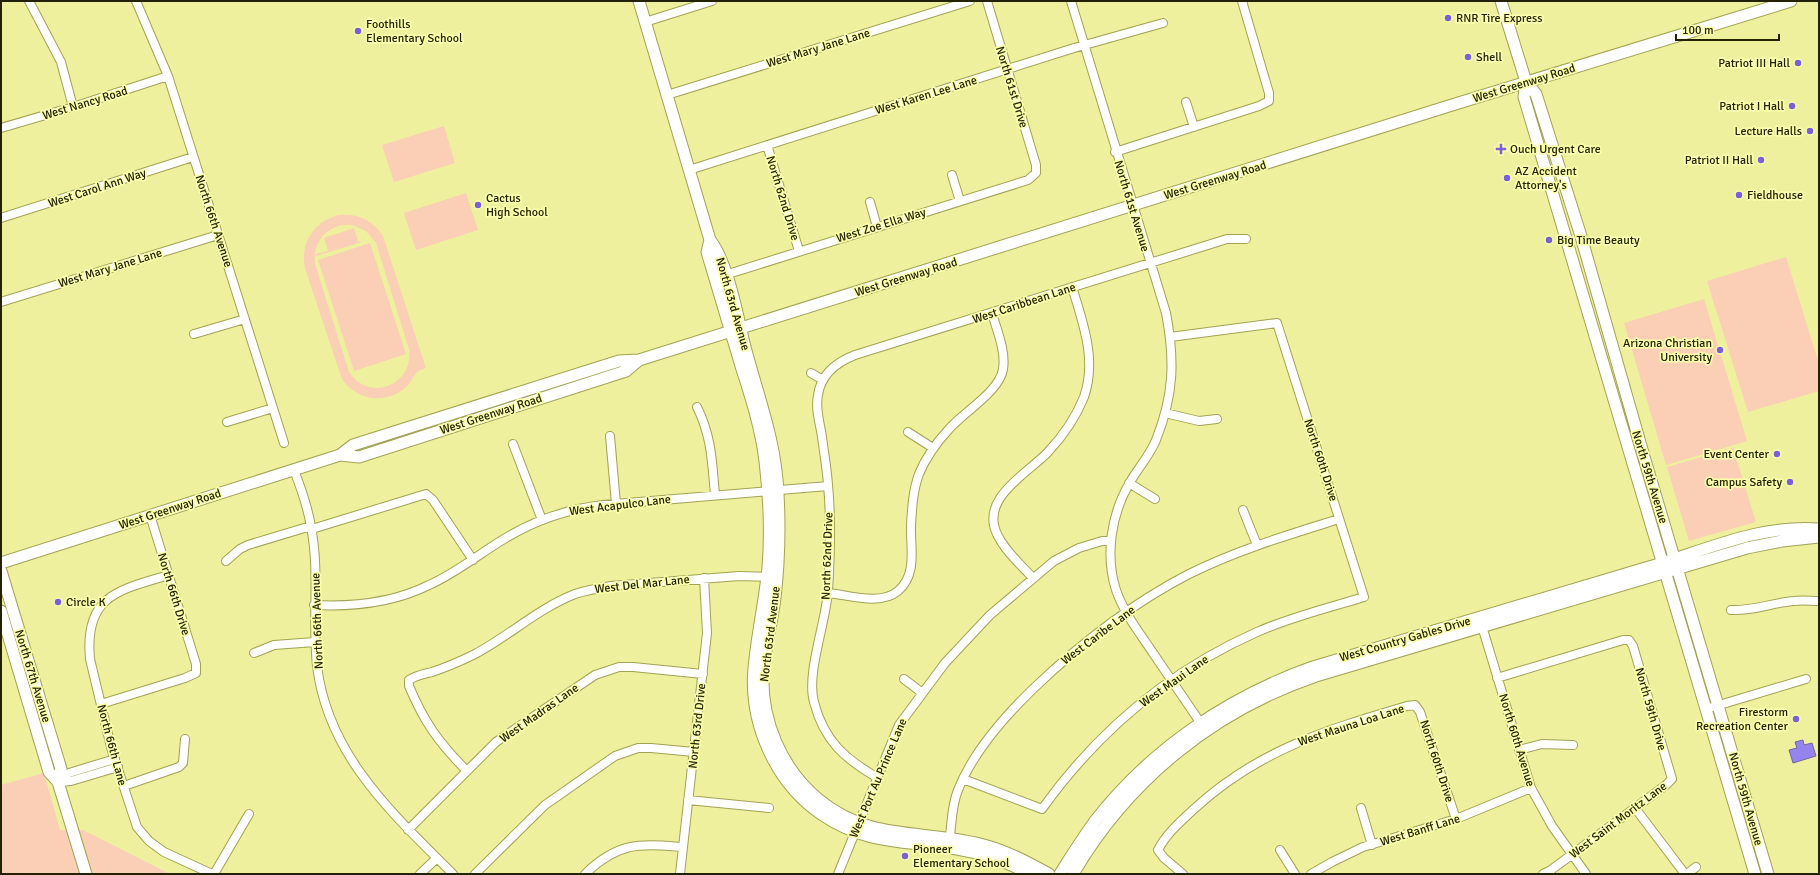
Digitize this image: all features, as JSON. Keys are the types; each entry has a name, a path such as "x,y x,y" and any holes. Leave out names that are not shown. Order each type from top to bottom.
{"main road":[{"name":"North 63rd Avenue","path":"639,1 710,240 717,249 725,275 764,458 773,491 770,532 772,577 753,680 755,701 762,735 778,769 798,794 820,813 857,828 892,838 993,848 1023,860 1049,874"},
{"name":"North 59th Avenue","path":"1501,1 1526,82 1536,94 1573,212 1768,874"},
{"name":"West Greenway Road","path":"1,563 340,455 353,445 618,361 639,360 1526,82 1762,5 1791,1"},
{"name":"North 59th Avenue","path":"1526,82 1524,97 1755,874"},
{"path":"1543,162 1556,158"},
{"path":"1560,216 1573,212"},
{"name":"North 63rd Avenue","path":"710,240 707,252 736,330"},
{"name":"West Greenway Road","path":"340,455 359,457 626,371 639,360"},
{"path":"485,416 486,404"},
{"name":"West Country Gables Drive","path":"1676,564 1756,534 1791,529 1819,528"},
{"name":"West Country Gables Drive","path":"1060,874 1096,821 1122,791 1154,760 1243,697 1295,673 1481,622 1664,567 1762,545 1819,537"},
{"name":"North 67th Avenue","path":"1,571 61,769 58,782"},
{"name":"North 67th Avenue","path":"1,611 49,772 58,782 86,874"},
{"name":"West Country Gables Drive","path":"1073,874 1095,839 1129,797 1160,765 1203,726"},
{"name":"North 63rd Avenue","path":"949,843 993,858 1030,874"}],"street":[{"path":"29,1 61,62 73,107"},
{"name":"North 66th Avenue","path":"136,1 168,76 284,443"},
{"path":"645,22 712,1"},
{"name":"West Mary Jane Lane","path":"667,95 970,1"},
{"name":"North 61st Drive","path":"987,1 1006,70 1036,165 1036,173"},
{"name":"North 61st Avenue","path":"1071,1 1115,152 1166,312 1173,358 1165,413 1155,441 1143,465 1130,483 1121,501 1111,541 1110,561 1112,574 1125,612 1203,726"},
{"path":"1115,152 1259,106 1270,101 1242,1"},
{"name":"West Karen Lee Lane","path":"689,170 1006,70 1163,23"},
{"name":"West Nancy Road","path":"1,128 73,107 168,76"},
{"path":"1186,102 1194,127"},
{"name":"North 62nd Drive","path":"767,145 799,251"},
{"name":"West Carol Ann Way","path":"1,218 194,157"},
{"name":"West Zoe Ella Way","path":"725,275 877,226 1028,180 1036,173"},
{"path":"952,175 960,201"},
{"path":"870,202 877,226"},
{"name":"West Mary Jane Lane","path":"1,302 218,235"},
{"name":"West Caribbean Lane","path":"823,380 830,369 846,358 1227,239 1246,239"},
{"path":"1032,578 997,535 994,516 996,504 1002,494 1048,452 1070,426 1084,395 1090,364 1088,346 1072,287"},
{"path":"828,593 878,599 892,594 904,584 910,572 912,555 911,526 916,483 933,448 950,428 1000,380 1004,361 992,313"},
{"path":"194,334 245,319"},
{"name":"North 60th Drive","path":"1170,337 1277,323 1364,597"},
{"path":"811,373 823,380"},
{"name":"North 62nd Drive","path":"823,380 818,394 817,412 828,486 828,593 814,674 813,700 820,724 832,742 857,766 878,778"},
{"path":"697,407 705,424 710,443 715,495"},
{"path":"227,422 273,408"},
{"path":"1165,413 1199,421 1217,419"},
{"path":"908,432 933,448"},
{"path":"610,436 616,504"},
{"path":"513,444 542,520"},
{"name":"North 66th Avenue","path":"294,470 312,528 315,562 315,642 318,668 325,702 347,755 377,795 408,830 453,874"},
{"path":"1130,483 1155,499"},
{"name":"West Acapulco Lane","path":"314,605 366,604 403,596 441,580 509,536 542,520 576,509 616,504 828,486"},
{"path":"226,561 240,549 248,545 312,528 426,494 433,500 473,560"},
{"path":"1243,510 1257,545"},
{"name":"North 66th Drive","path":"101,704 185,678 196,673 196,664 150,515"},
{"name":"West Caribe Lane","path":"949,843 954,804 963,779 994,733 1018,704 1088,639 1125,612 1189,574 1257,545 1339,519"},
{"name":"West Port Au Prince Lane","path":"838,874 899,725 921,692 970,635 1032,578 1065,554 1090,544 1111,541"},
{"name":"North 66th Lane","path":"169,575 117,592 104,602 96,615 89,652 117,763 134,819 142,834 156,847 213,874"},
{"name":"West Del Mar Lane","path":"466,771 450,755 430,729 411,692 410,680 417,675 436,670 473,655 493,644 551,606 574,595 611,586 739,576 772,577"},
{"name":"North 63rd Drive","path":"680,874 707,633 704,578"},
{"name":"West Maui Lane","path":"963,779 1042,809 1066,776 1094,746 1127,714 1171,679 1213,654 1258,632 1364,597"},
{"path":"1731,610 1744,610 1793,601 1819,600"},
{"name":"North 60th Avenue","path":"1481,622 1531,788 1552,826 1586,874"},
{"name":"North 59th Drive","path":"1497,678 1623,640 1629,640 1633,646 1672,779"},
{"path":"254,653 274,645 315,642"},
{"name":"West Madras Lane","path":"408,830 466,771 508,733 595,675 619,667 702,674"},
{"path":"904,679 921,692"},
{"path":"1706,710 1806,679"},
{"name":"North 60th Drive","path":"1415,705 1420,712 1456,819"},
{"name":"West Mauna Loa Lane","path":"1183,874 1164,858 1158,850 1162,841 1201,803 1244,770 1264,758 1315,734 1407,706 1415,705"},
{"path":"124,786 179,767 182,763 185,739"},
{"path":"1519,750 1542,744 1573,745"},
{"path":"475,874 545,805 616,756 638,748 694,752"},
{"path":"58,782 69,773 117,763"},
{"name":"West Saint Moritz Lane","path":"1543,874 1573,854 1672,779"},
{"name":"West Banff Lane","path":"1311,874 1348,853 1456,819 1531,788"},
{"path":"688,800 769,808"},
{"path":"1361,808 1372,845"},
{"path":"1635,808 1686,874 1696,867"},
{"path":"213,874 249,814"},
{"path":"585,874 597,863 612,853 625,848 653,844 683,847"},
{"path":"1280,850 1295,874"},
{"path":"420,874 437,858"}],"shaded area":[{"path":"444,126 455,163 394,182 382,145"},
{"path":"466,193 478,230 416,250 404,213"},
{"path":"339,215 352,215 364,219 379,230 383,236 426,368 418,372 405,388 389,397 371,398 363,396 355,392 342,379 305,268 305,250 311,234 322,222","holes":["344,225 352,225 366,231 376,243 409,349 409,362 405,372 388,386 378,388 368,387 358,381 349,372 315,264 316,248 319,241 329,230"]},
{"path":"354,228 358,241 362,242 316,256 316,254 328,251 324,238"},
{"path":"370,243 406,354 354,371 318,260"},
{"path":"1786,257 1819,364 1819,391 1748,412 1707,281"},
{"path":"1704,299 1747,441 1666,465 1624,323"},
{"path":"1733,448 1756,522 1689,541 1667,467"},
{"path":"1803,740 1804,745 1812,743 1816,756 1793,763 1789,750 1797,748 1795,742"},
{"path":"44,773 60,830 83,830 170,874 1,874 1,785"}],"place":[{"name":"RNR Tire Express","path":"1448,18"},
{"name":"Foothills Elementary School","path":"358,31"},
{"name":"Shell","path":"1468,57"},
{"name":"Patriot III Hall","path":"1798,63"},
{"name":"Patriot I Hall","path":"1792,106"},
{"name":"Lecture Halls","path":"1810,131"},
{"name":"Ouch Urgent Care","path":"1501,149"},
{"name":"Patriot II Hall","path":"1761,160"},
{"name":"AZ Accident Attorney's","path":"1507,178"},
{"name":"Fieldhouse","path":"1739,195"},
{"name":"Cactus High School","path":"478,205"},
{"name":"Big Time Beauty","path":"1549,240"},
{"name":"Arizona Christian University","path":"1720,350"},
{"name":"Event Center","path":"1777,454"},
{"name":"Campus Safety","path":"1790,482"},
{"name":"Circle K","path":"58,602"},
{"name":"Firestorm Recreation Center","path":"1796,719"},
{"name":"Pioneer Elementary School","path":"905,856"}]}
